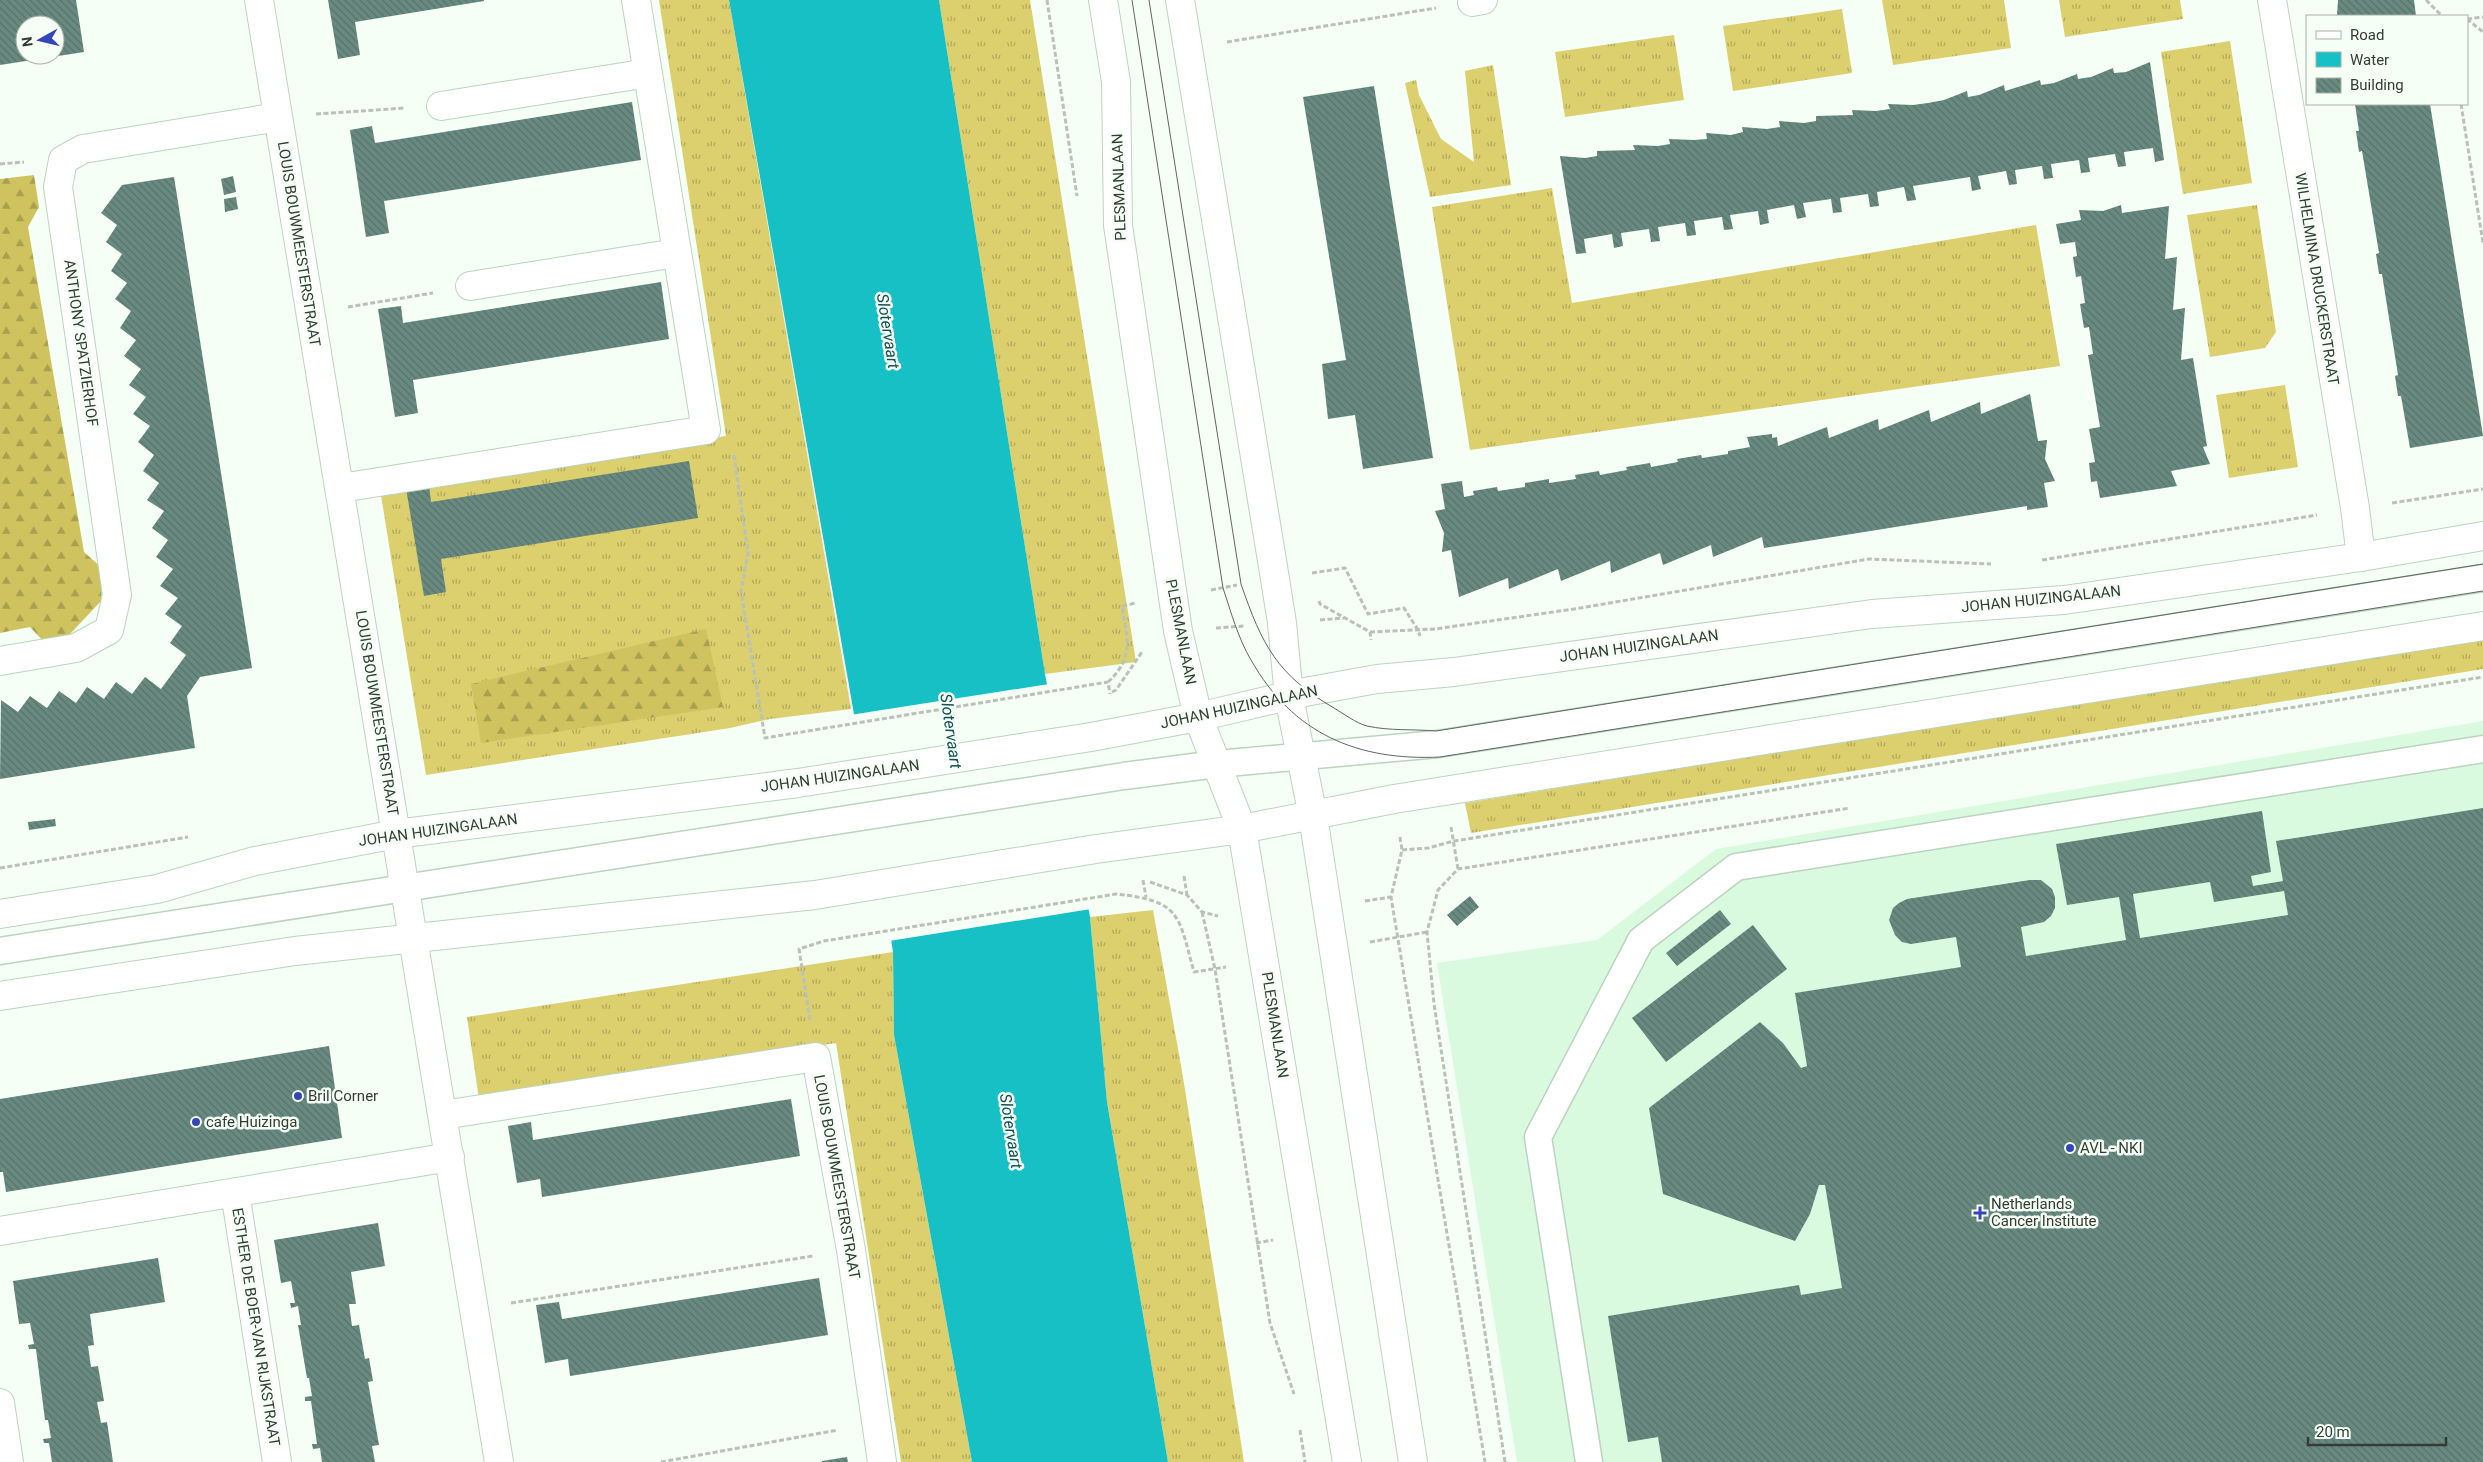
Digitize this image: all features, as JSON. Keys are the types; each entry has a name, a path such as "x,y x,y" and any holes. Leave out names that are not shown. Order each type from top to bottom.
{"street":[{"name":"LOUIS BOUWMEESTERSTRAAT","path":"259,0 499,1462"},
{"path":"340,488 706,430 636,0"},
{"name":"PLESMANLAAN","path":"1103,0 1116,82 1118,225 1178,631 1198,716 1242,829 1347,1462"},
{"path":"1180,0 1281,614 1289,697 1313,816 1413,1462"},
{"name":"WILHELMINA DRUCKERSTRAAT","path":"2272,0 2355,508 2360,557"},
{"path":"441,106 648,73"},
{"name":"ANTHONY SPATZIERHOF","path":"0,661 76,648 110,630 117,595 58,187 64,160 83,149 278,117"},
{"path":"470,286 676,253"},
{"name":"JOHAN HUIZINGALAAN","path":"0,914 157,889 256,861 396,834 798,783 1091,737 1378,678 1454,672 1872,614 2064,600 2360,557 2483,536"},
{"path":"0,996 295,951 816,895 1108,847 1242,829 1394,799 2483,626"},
{"name":"LOUIS BOUWMEESTERSTRAAT","path":"443,1115 816,1057 851,1250 882,1462"},
{"name":"ESTHER DE BOER-VAN RIJKSTRAAT","path":"0,1231 450,1157"},
{"name":"ESTHER DE BOER-VAN RIJKSTRAAT","path":"235,1192 277,1462"},
{"path":"0,1403 9,1462"}],"lane":[{"path":"0,951 1098,780 1217,764 1438,744 2483,578"},
{"path":"1589,1462 1538,1137 1641,940 1736,867 2483,749"}],"path":[{"path":"2426,0 2441,15"},
{"path":"1227,42 1478,1"},
{"path":"2468,19 2483,17"},
{"path":"2468,20 2483,32"},
{"path":"2461,105 2483,243"},
{"path":"278,117 441,106"},
{"path":"311,314 470,286"},
{"path":"706,430 732,445 748,553 741,591 765,738 1083,686"},
{"path":"2041,561 2355,508 2483,489"},
{"path":"1370,632 1435,629 1574,609 1869,559 1993,564"},
{"path":"1102,697 1116,690 1144,649"},
{"path":"1402,850 1428,848 1463,839 2483,677"},
{"path":"1505,1462 1434,1004 1427,932 1438,890 1458,869 1852,808"},
{"path":"0,868 196,836"},
{"path":"1134,881 1143,880 1187,895 1202,912 1215,969 1256,1243 1270,1323 1296,1403"},
{"path":"816,1057 799,949 824,941 1116,894 1146,897"},
{"path":"1256,1243 1276,1240"},
{"path":"475,1309 851,1250"},
{"path":"661,1462 876,1423"},
{"path":"1299,1423 1305,1462"}],"shaded area":[{"name":"Netherlands Cancer Institute","path":"2483,721 2483,1462 1517,1462 1437,963 1597,940 1716,849"}],"green space":[{"path":"659,0 729,0 851,709 770,719 730,728 426,775 380,489 726,436"},
{"path":"939,0 1030,0 1136,662 1045,674"},
{"path":"1882,0 2004,0 2011,48 1893,65"},
{"path":"2059,0 2180,0 2183,19 2065,37"},
{"path":"1842,9 1852,73 1733,91 1723,26"},
{"path":"1674,35 1684,100 1565,117 1555,52"},
{"path":"2230,41 2252,183 2183,194 2161,52"},
{"path":"1493,65 1511,185 1430,197 1405,83 1416,80 1419,95 1441,139 1474,162 1465,71"},
{"path":"34,175 39,207 28,227 84,552 103,569 101,601 70,634 45,643 30,627 0,633 0,179"},
{"path":"1552,188 1572,303 2036,225 2060,366 1470,450 1432,207"},
{"path":"2257,205 2276,332 2265,348 2210,357 2187,215"},
{"path":"2285,385 2298,467 2229,478 2216,395"},
{"path":"706,629 723,707 481,743 471,684"},
{"path":"2483,637 2483,669 1471,833 1465,803"},
{"path":"1153,910 1182,1071 1244,1462 1168,1462 1107,1102 1090,917"},
{"path":"893,952 894,1035 972,1462 901,1462 836,1043 479,1099 467,1017"}],"water":[{"name":"Slotervaart","path":"729,0 939,0 1045,674 1090,917 1107,1102 1168,1462 972,1462 894,1035 893,952 879,857"}],"pier":[{"path":"1049,684 1091,909 889,941 877,858 850,715"}],"building":[{"path":"0,0 76,0 84,52 65,55 65,15 15,15 15,63 0,65"},
{"path":"328,0 484,1 355,22 360,55 338,59"},
{"path":"2338,0 2414,0 2416,15 2337,15"},
{"path":"2150,62 2164,160 2155,162 2153,148 2124,152 2126,166 2118,167 2115,154 2088,158 2090,172 2081,173 2079,160 2051,164 2053,178 2044,179 2042,166 2015,170 2017,184 2009,185 2006,171 1978,176 1981,189 1972,191 1970,177 1913,186 1916,200 1907,201 1904,187 1877,192 1879,206 1870,207 1868,194 1840,198 1842,212 1833,213 1831,199 1803,203 1806,217 1797,219 1794,205 1767,210 1769,223 1760,225 1758,211 1730,215 1733,229 1724,230 1722,217 1694,221 1696,235 1687,236 1685,223 1658,227 1660,241 1651,242 1649,229 1621,233 1623,246 1614,248 1612,234 1584,239 1586,253 1576,254 1560,156 1585,158 1597,156 1597,151 1635,150 1633,145 1658,146 1670,144 1669,139 1707,139 1706,133 1731,135 1743,132 1742,127 1767,129 1780,127 1779,121 1804,123 1816,121 1816,116 1853,115 1852,110 1876,111 1890,109 1888,104 1913,105 1928,103 1944,100 1967,91 1968,97 1979,95 2004,85 2005,91 2040,80 2041,85 2054,83 2077,74 2078,79 2091,77 2113,68 2114,73 2126,72"},
{"path":"1374,86 1433,458 1363,469 1355,415 1328,419 1322,364 1346,360 1303,97"},
{"path":"632,102 641,160 384,201 389,233 366,237 350,130 372,126 375,143"},
{"path":"2355,105 2430,105 2483,436 2410,448 2401,396 2398,396 2395,376 2398,375 2382,274 2379,274 2376,254 2379,253 2362,151 2359,152 2356,131 2359,131"},
{"path":"233,176 236,192 224,195 221,179"},
{"path":"174,177 252,668 200,677 187,696 195,748 0,779 1,700 18,712 30,696 47,708 59,691 76,703 87,687 104,699 116,682 132,694 145,677 161,689 186,655 170,643 182,626 165,614 178,598 160,586 173,569 156,557 168,540 152,528 164,511 147,500 159,483 143,471 154,455 138,442 150,426 133,414 146,397 129,385 141,369 124,356 136,340 120,328 131,311 115,299 127,283 111,271 122,254 106,242 117,225 101,213 122,185"},
{"path":"236,197 238,209 225,212 224,199"},
{"path":"2121,205 2122,213 2169,206 2165,259 2177,257 2173,310 2185,308 2181,360 2193,358 2207,446 2203,447 2210,464 2171,471 2177,486 2100,498 2097,481 2091,482 2089,463 2095,462 2089,429 2100,427 2088,355 2093,354 2089,327 2084,328 2080,304 2085,303 2081,276 2076,277 2073,257 2077,256 2075,242 2060,244 2056,224 2081,220 2079,210 2103,211"},
{"path":"661,282 669,339 413,380 418,413 395,417 378,309 401,306 403,323"},
{"path":"2030,394 2038,441 2047,440 2045,459 2055,481 2044,483 2048,507 2027,510 2027,506 1764,548 1762,537 1713,557 1711,545 1663,565 1660,553 1611,573 1610,561 1561,581 1558,569 1509,589 1508,578 1459,597 1451,550 1442,552 1444,533 1435,511 1445,509 1441,484 1462,481 1464,497 1474,495 1473,491 1497,487 1498,491 1525,487 1525,483 1549,479 1549,483 1576,479 1575,475 1599,471 1600,475 1627,470 1626,467 1650,463 1651,467 1678,462 1677,459 1701,455 1702,458 1728,454 1728,451 1750,447 1747,437 1772,434 1772,438 1777,437 1778,446 1827,427 1829,438 1878,419 1879,430 1929,410 1931,422 1980,402 1981,414"},
{"path":"689,461 698,518 441,559 446,592 424,596 406,488 429,485 431,502"},
{"name":"Netherlands Cancer Institute","path":"2483,808 2483,1462 1662,1462 1658,1437 1628,1442 1608,1316 1799,1285 1801,1295 1842,1288 1825,1185 1819,1185 1810,1214 1795,1241 1663,1194 1649,1108 1760,1022 1783,1043 1801,1068 1807,1066 1795,993 1961,967 1956,937 1911,944 1902,942 1895,935 1889,920 1893,908 1907,899 2030,880 2041,880 2052,889 2055,897 2055,908 2051,916 2044,922 2021,927 2026,956 2126,940 2119,897 2067,905 2056,844 2262,811 2271,872 2251,876 2253,886 2283,881 2276,841","holes":["2210,882 2214,902 2284,891 2288,915 2140,938 2133,894"]},
{"path":"55,819 56,826 29,830 28,822"},
{"path":"1470,896 1479,907 1457,926 1447,915"},
{"path":"1720,910 1731,924 1677,966 1666,953"},
{"path":"1753,925 1787,969 1666,1062 1632,1018"},
{"path":"329,1046 342,1138 6,1192 3,1172 0,1172 0,1099"},
{"path":"791,1099 800,1156 542,1197 540,1179 517,1183 508,1126 531,1122 533,1140"},
{"path":"378,1223 385,1266 351,1272 356,1304 349,1304 352,1326 359,1325 365,1359 369,1358 373,1381 368,1382 379,1445 372,1446 375,1462 322,1462 320,1448 313,1449 312,1444 317,1444 311,1401 305,1401 305,1397 312,1396 298,1325 301,1325 298,1306 291,1308 290,1303 295,1303 291,1281 281,1283 274,1240"},
{"path":"158,1258 165,1302 90,1314 94,1345 88,1346 91,1367 98,1366 104,1401 97,1402 101,1423 107,1422 113,1462 52,1462 49,1443 44,1443 43,1439 51,1438 48,1420 45,1420 36,1349 29,1349 28,1345 34,1344 30,1323 19,1324 13,1281"},
{"path":"819,1278 828,1335 570,1376 568,1359 545,1363 536,1305 559,1302 562,1319"},
{"path":"847,1457 848,1462 822,1462 822,1461"}],"tram line":[{"path":"1132,0 1223,588 1242,643 1268,686 1287,707 1308,724 1330,738 1355,748 1382,754 1410,757 1440,757 2483,591"},
{"path":"1149,0 1241,584 1256,624 1274,656 1285,670 1315,696 1363,725 1384,729 1436,731 2483,564"}],"place":[{"name":"Bril Corner","path":"298,1096"},
{"name":"cafe Huizinga","path":"196,1122"},
{"name":"AVL - NKI","path":"2070,1148"},
{"name":"Netherlands Cancer Institute","path":"1980,1213"}]}
